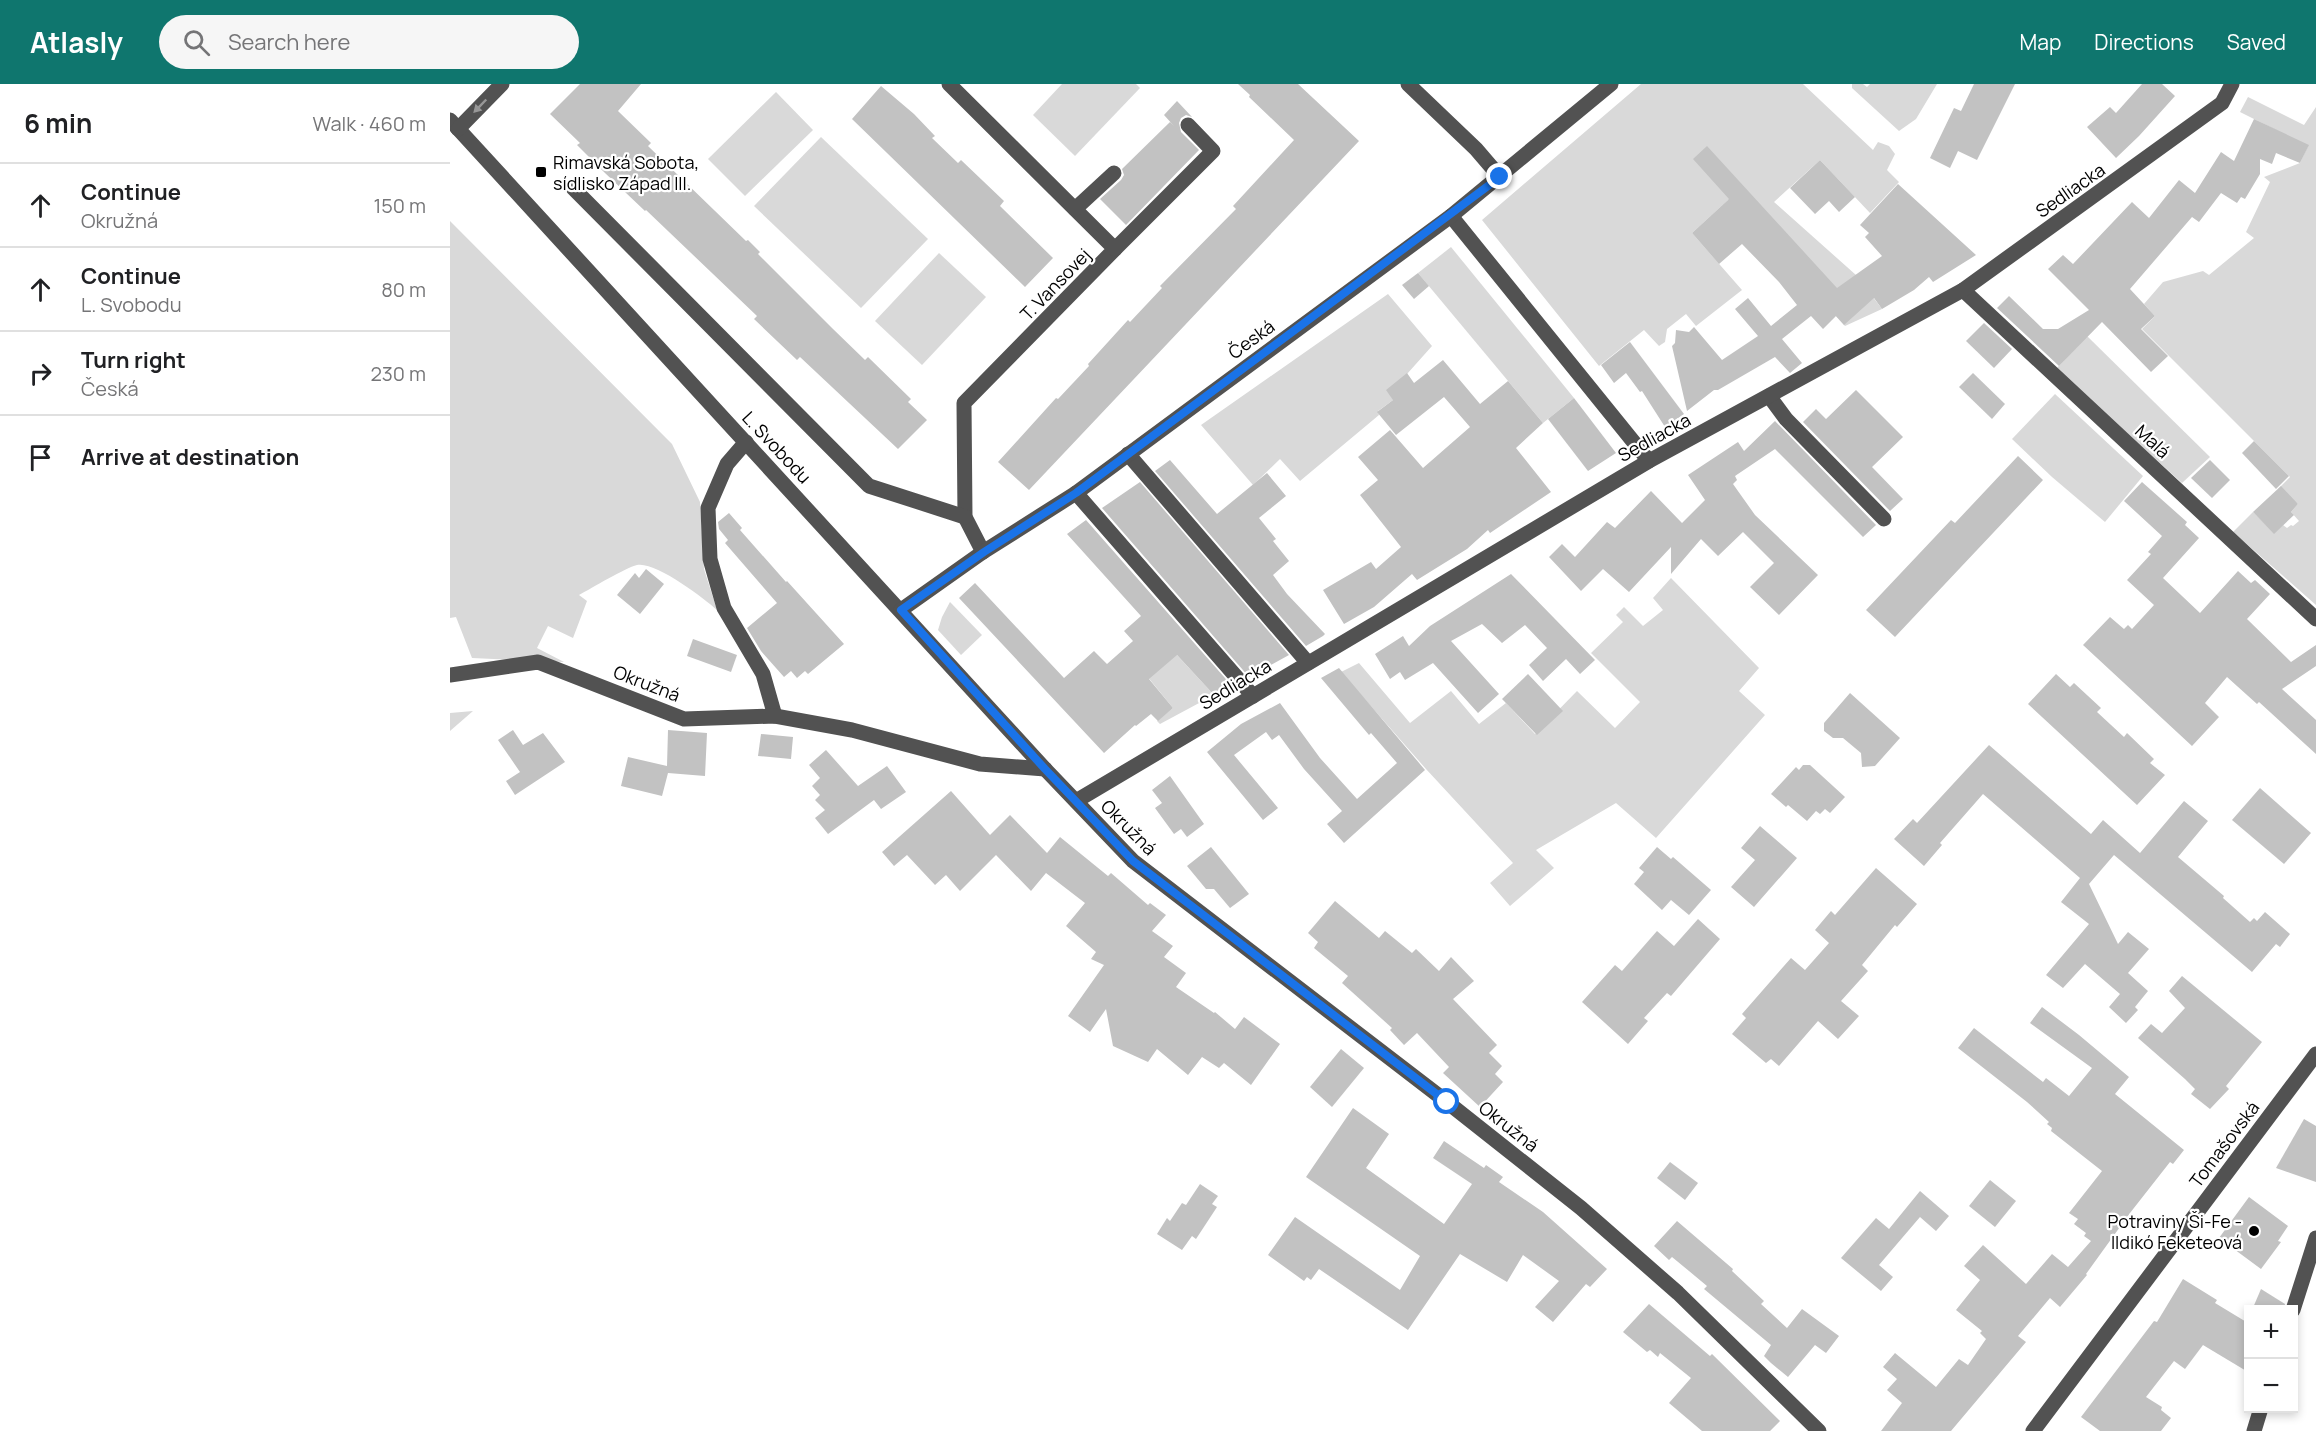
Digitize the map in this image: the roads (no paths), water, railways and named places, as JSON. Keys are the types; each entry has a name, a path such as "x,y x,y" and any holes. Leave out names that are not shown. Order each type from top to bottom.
{"street":[{"path":"454,124 501,84"},
{"name":"T. Vansovej","path":"948,84 1115,249 964,403 964,517 984,552"},
{"path":"1408,84 1476,149 1500,177"},
{"name":"Česká","path":"901,610 984,552 1076,493 1451,216 1611,84"},
{"name":"Sedliacka","path":"1076,801 1649,461 1963,290 2222,103 2232,84"},
{"name":"L. Svobodu","path":"454,124 1076,801"},
{"path":"1115,249 1214,151 1188,125"},
{"path":"1074,208 1114,173"},
{"name":"L. Svobodu","path":"573,188 869,486 964,517"},
{"path":"1451,216 1649,461"},
{"name":"Malá","path":"1963,290 2316,619"},
{"path":"1769,396 1786,419 1884,519"},
{"path":"746,442 726,464 708,508 709,551 724,608 764,674 775,716"},
{"path":"1128,454 1308,663"},
{"path":"1076,493 1253,696"},
{"name":"Okružná","path":"450,675 538,662 684,718 775,716 852,730 980,764 1045,769"},
{"name":"Okružná","path":"1076,801 1133,861 1581,1208 1687,1301 1819,1431"},
{"name":"Tomašovská","path":"2033,1431 2316,1054"},
{"path":"2295,1305 2316,1238"},
{"path":"2254,1431 2259,1413"}],"place":[{"name":"Rimavská Sobota, sídlisko Západ III.","path":"541,172"},
{"name":"Potraviny Ši-Fe - Ildikó Feketeová","path":"2254,1231"}]}
